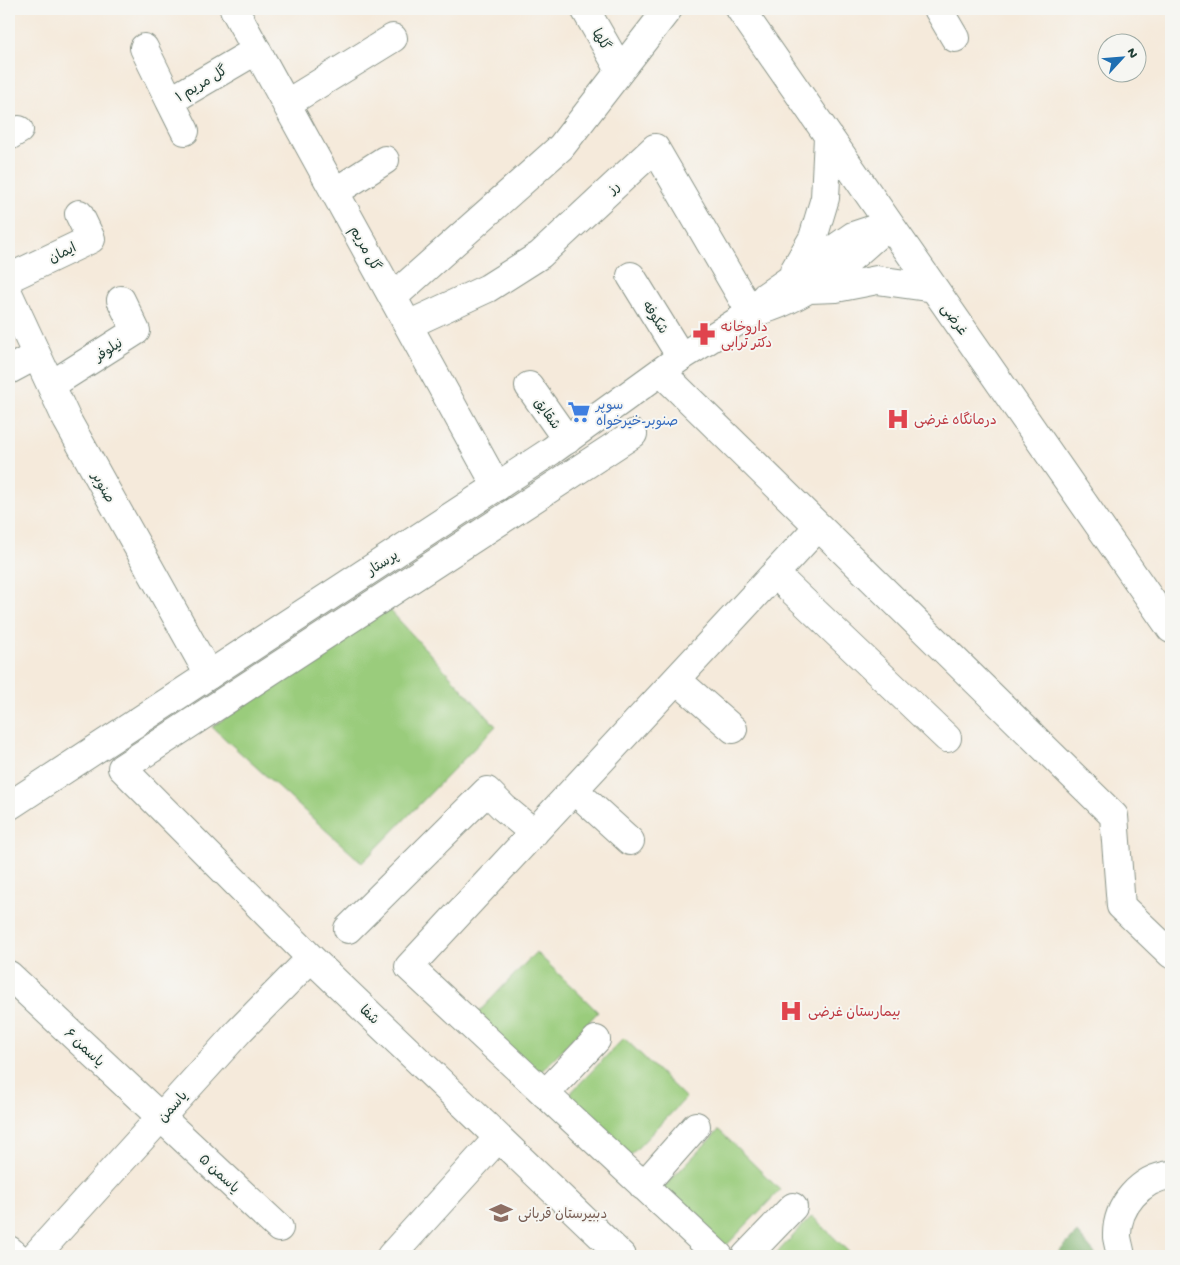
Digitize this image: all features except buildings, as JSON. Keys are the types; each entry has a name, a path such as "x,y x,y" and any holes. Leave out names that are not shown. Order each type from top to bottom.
{"street":[{"name":"گل مریم","path":"234,9 497,486"},
{"name":"گلها","path":"585,9 620,70"},
{"path":"393,298 562,148 668,9"},
{"name":"غرضی","path":"740,9 1171,629"},
{"path":"938,9 955,38"},
{"path":"286,104 392,38"},
{"name":"گل مریم ۱","path":"144,48 170,102 257,50"},
{"path":"170,102 185,132"},
{"path":"799,284 825,198 828,137"},
{"name":"رز","path":"408,325 488,288 540,255 655,148 752,313"},
{"path":"335,192 385,160"},
{"name":"ایمان","path":"9,278 91,239 79,214"},
{"path":"799,284 862,250 889,224"},
{"name":"شکوفه","path":"631,276 671,364 818,527 1114,816 1121,906 1171,954"},
{"path":"799,284 836,288 877,280 934,288"},
{"name":"پرستار","path":"9,806 567,440 671,364 752,313 775,308 799,284"},
{"name":"صنوبر","path":"9,295 67,420 209,675"},
{"name":"نیلوفر","path":"51,385 136,331 121,300"},
{"path":"9,370 37,355"},
{"name":"شقایق","path":"529,386 567,440"},
{"name":"شفا","path":"622,1256 311,958 122,768 633,434"},
{"path":"719,1256 409,967 818,527"},
{"path":"775,574 948,738"},
{"path":"676,680 734,729"},
{"path":"574,790 630,841"},
{"path":"348,929 487,791 534,833"},
{"name":"یاسمن","path":"35,1256 239,1030 311,958"},
{"name":"یاسمن ۶","path":"9,976 161,1118"},
{"path":"545,1094 596,1040"},
{"name":"یاسمن ۵","path":"161,1118 279,1228"},
{"path":"643,1186 696,1126"},
{"path":"391,1256 498,1138"},
{"path":"1122,1256 1117,1237 1121,1191 1162,1176 1171,1175"},
{"path":"746,1256 793,1207"},
{"path":"9,1250 16,1256"}],"green space":[{"path":"388,608 496,726 362,863 212,727"},
{"path":"536,952 598,1012 534,1079 472,1019"},
{"path":"624,1038 686,1098 621,1165 560,1104"},
{"path":"719,1130 780,1190 716,1256 655,1196"},
{"path":"812,1216 853,1256 774,1256"},
{"path":"1077,1233 1097,1256 1055,1256"}],"place":[{"name":"داروخانه دکتر ترابی","path":"704,334"},
{"name":"سوپر صنوبر-خیرخواه","path":"579,412"},
{"name":"درمانگاه غرضی","path":"898,419"},
{"name":"بیمارستان غرضی","path":"791,1011"},
{"name":"دببیرستان قربانی","path":"501,1213"}]}
